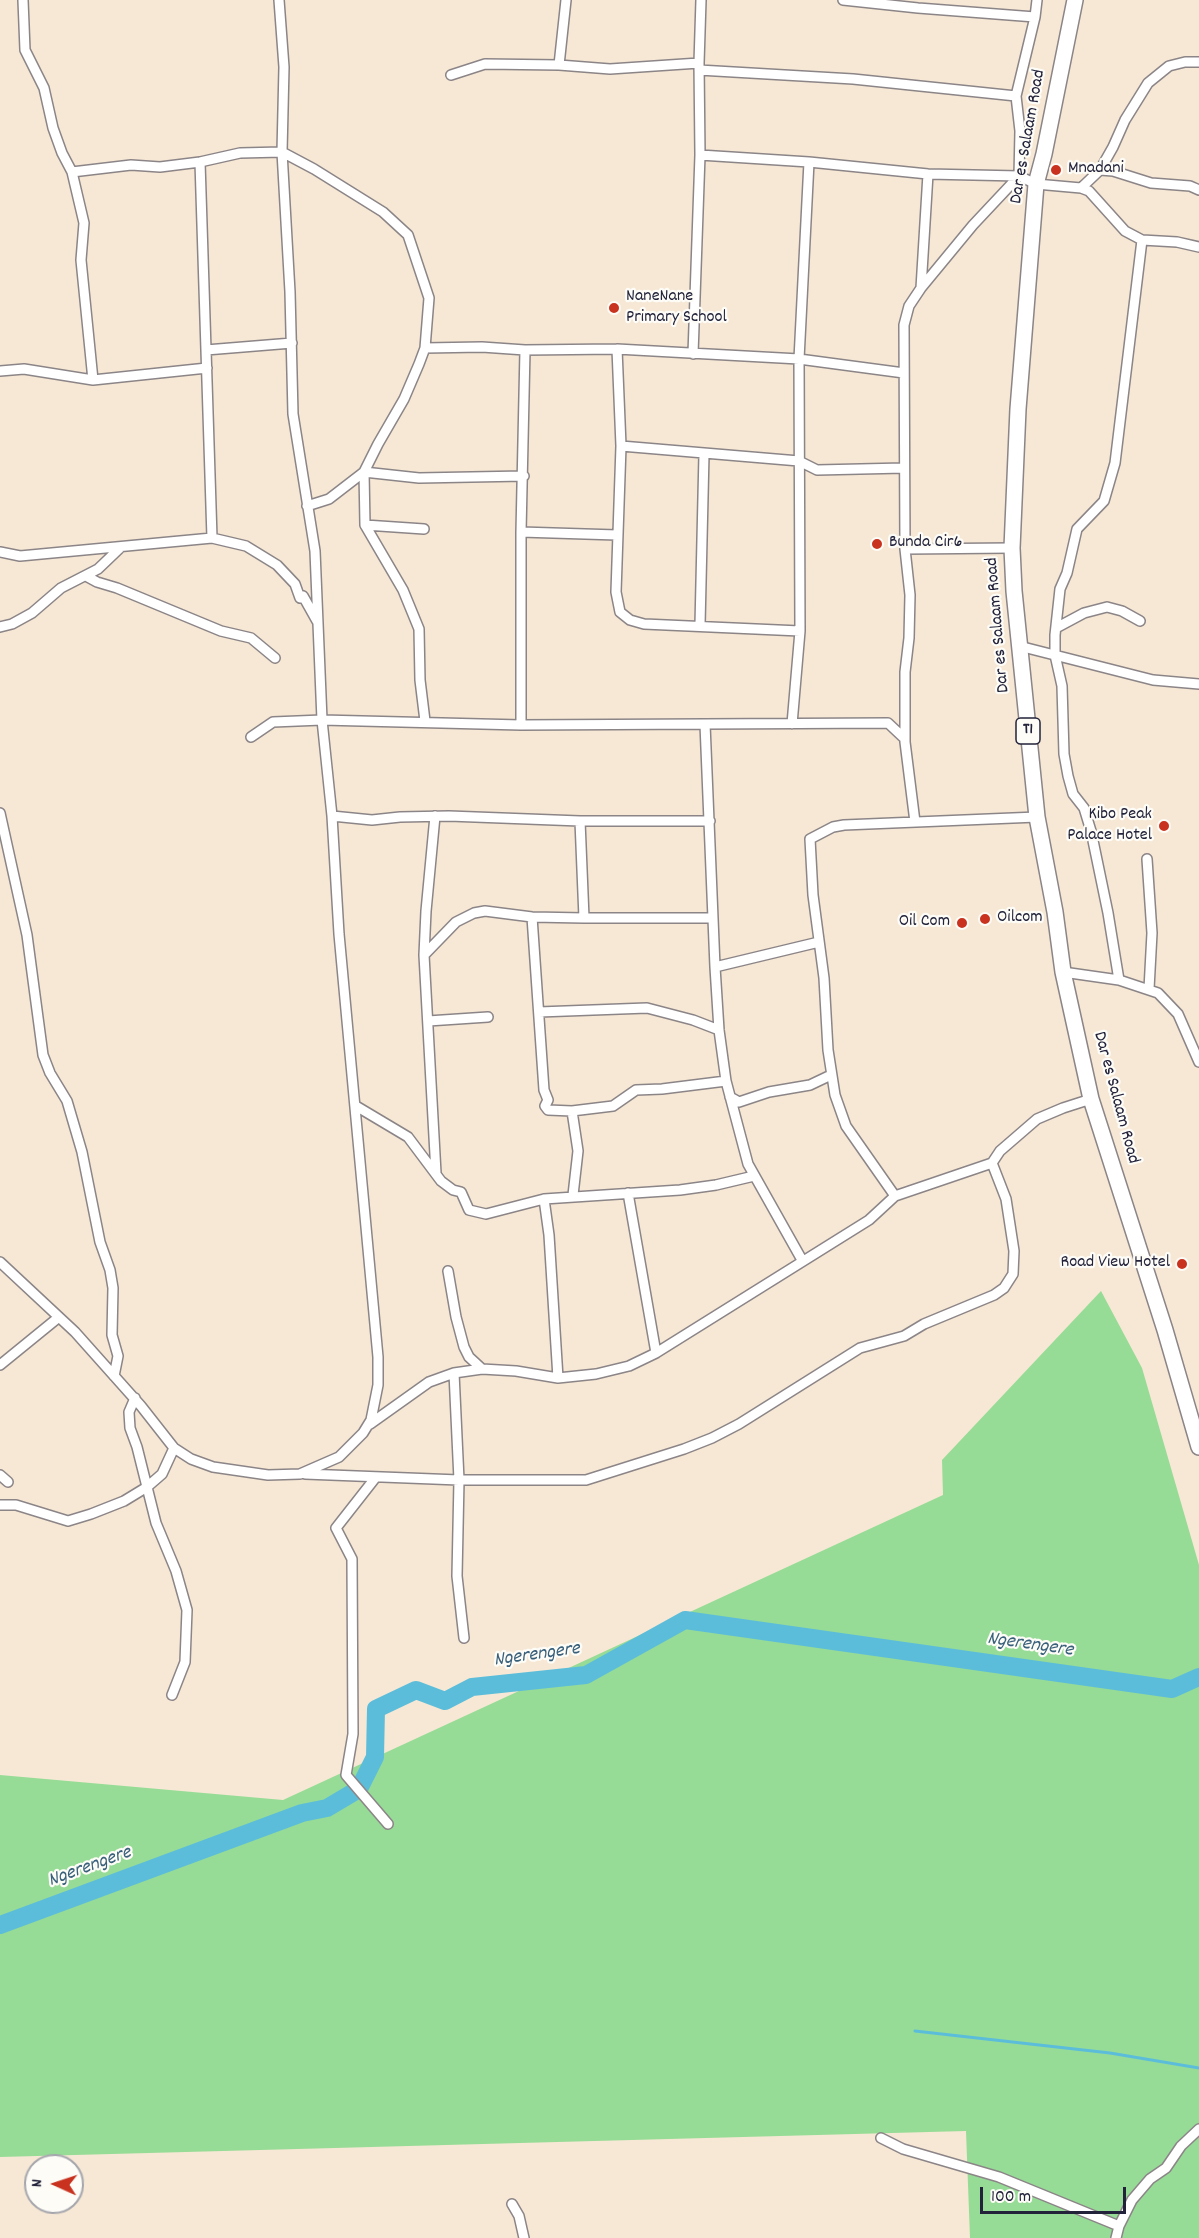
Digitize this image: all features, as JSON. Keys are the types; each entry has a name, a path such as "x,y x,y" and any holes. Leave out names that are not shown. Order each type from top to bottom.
{"highway":[{"name":"Dar es Salaam Road","path":"1076,0 1036,184 1018,409 1012,548 1019,646 1037,817 1055,912 1063,972 1091,1099 1165,1330 1199,1447"}],"street":[{"path":"23,0 25,50 45,88 53,128 72,172 84,223 81,260 93,380"},
{"path":"279,0 284,67 282,152 292,343 293,414 315,551 322,720 332,816 339,934 356,1106 368,1268 378,1358 377,1396 363,1433 339,1457 300,1474"},
{"path":"559,65 566,0"},
{"path":"693,354 700,155 701,0"},
{"path":"843,0 918,8 961,5 1035,17"},
{"path":"915,822 905,739 905,672 910,595 905,549 903,339 906,317 909,306 921,288 973,225 1019,176 1020,131 1016,96 1037,0"},
{"path":"1081,188 1100,170 1125,120 1148,83 1169,66 1185,62 1199,62"},
{"path":"451,75 485,64 559,65 610,69 699,67 853,79 1016,96"},
{"path":"72,172 131,165 160,167 200,162 240,153 282,152 383,212 408,235 429,298 425,348 404,399 364,472 329,499 307,506"},
{"path":"700,155 809,162 928,174 1019,176 1036,184 1081,188 1094,196 1125,231 1142,240 1177,242 1199,247"},
{"path":"200,162 212,538"},
{"path":"792,724 800,631 799,359 809,162"},
{"path":"1100,170 1113,171 1151,183 1190,186 1199,190"},
{"path":"921,288 928,174"},
{"path":"1119,980 1091,831 1084,808 1073,794 1068,776 1064,754 1062,686 1055,655 1060,589 1069,566 1077,529 1104,501 1107,484 1115,463 1142,240"},
{"path":"206,350 292,343"},
{"path":"425,348 617,349 799,359 904,373"},
{"path":"617,349 621,446 616,592 620,612 630,620 644,624 800,631"},
{"path":"521,725 521,532 525,350"},
{"path":"0,371 24,369 93,380 207,368"},
{"path":"621,446 799,461 817,470 904,468"},
{"path":"700,625 704,454"},
{"path":"364,472 419,478 524,476"},
{"path":"364,472 365,525 403,590 419,629 420,680 425,721"},
{"path":"365,525 424,528"},
{"path":"521,532 617,535"},
{"path":"0,552 20,556 212,538 246,546 277,565 296,584 300,598 303,596 318,623"},
{"path":"0,627 12,624 32,613 61,588 99,569 121,547"},
{"path":"905,549 1012,548"},
{"path":"86,576 221,631 251,638 276,658"},
{"path":"1056,628 1098,608 1114,608 1140,621"},
{"path":"1019,646 1153,680 1199,684"},
{"path":"251,736 273,722 322,720 521,725 888,723 905,739"},
{"path":"705,724 715,967 719,1030 726,1081 753,1176 802,1260"},
{"path":"0,813 27,935 43,1055 50,1073 67,1101 82,1152 100,1242 110,1270 113,1288 112,1335 118,1356 114,1376"},
{"path":"332,816 372,820 435,816 580,821 710,821"},
{"path":"435,816 424,955 436,1175"},
{"path":"895,1196 846,1126 839,1110 831,1075 811,875 810,839 833,827 844,825 1037,817"},
{"path":"580,821 584,918"},
{"path":"0,858 8,848"},
{"path":"1147,859 1152,933 1149,989"},
{"path":"424,955 456,922 474,913 485,911 584,918 713,918"},
{"path":"532,916 544,1090 548,1100 545,1106 548,1110 572,1111 613,1106 636,1090 726,1081"},
{"path":"715,967 819,942"},
{"path":"1063,972 1119,980 1149,989 1164,998 1178,1014 1199,1062"},
{"path":"539,1012 647,1008 693,1020 719,1030"},
{"path":"428,1021 488,1017"},
{"path":"730,1096 739,1102 769,1092 810,1084 831,1075"},
{"path":"367,1426 429,1382 454,1373 482,1369 516,1371 558,1378 618,1369 656,1353 869,1220 895,1196 992,1163 1000,1151 1037,1119 1091,1099"},
{"path":"356,1106 408,1137 436,1175 446,1185 461,1192 469,1210 486,1214 544,1199 716,1185 753,1176"},
{"path":"572,1111 578,1151 573,1196"},
{"path":"0,1262 59,1317 135,1398 174,1448 191,1459 213,1467 268,1475 300,1474 459,1480 586,1480 684,1449 739,1424 860,1348 904,1336 994,1295 1010,1281 1014,1263 1006,1199 992,1163"},
{"path":"628,1193 656,1353"},
{"path":"544,1199 549,1235 558,1378"},
{"path":"448,1270 464,1347 469,1357 482,1369"},
{"path":"0,1365 59,1317"},
{"path":"454,1373 459,1480 457,1576 464,1638"},
{"path":"135,1398 129,1412 129,1420 156,1523 176,1571 187,1610 185,1662 172,1695"},
{"path":"0,1505 16,1505 68,1521 124,1501 147,1487 162,1474 174,1448"},
{"path":"0,1475 8,1482"},
{"path":"376,1477 336,1528 352,1559 353,1734 346,1775 388,1824"},
{"path":"1116,2238 1119,2226 1132,2200 1143,2186 1166,2168 1181,2146 1199,2129"},
{"path":"881,2138 903,2149 999,2177 1119,2226"},
{"path":"512,2204 519,2216 524,2238"}],"green space":[{"path":"1101,1291 1142,1368 1199,1565 1199,2238 970,2238 966,2131 84,2155 24,2154 24,2156 0,2157 0,1775 283,1800 943,1495 942,1460"}],"waterway":[{"name":"Ngerengere","path":"0,1925 302,1813 327,1808 359,1789 375,1757 376,1709 416,1690 445,1701 472,1687 586,1675 685,1620 1172,1689 1199,1677"},
{"path":"915,2031 1110,2053 1199,2068"}],"place":[{"name":"Mnadani","path":"1056,170"},
{"name":"NaneNane Primary School","path":"614,308"},
{"name":"Bunda Cir6","path":"877,544"},
{"name":"Kibo Peak Palace Hotel","path":"1164,826"},
{"name":"Oilcom","path":"985,919"},
{"name":"Oil Com","path":"962,923"},
{"name":"Road View Hotel","path":"1182,1264"}]}
